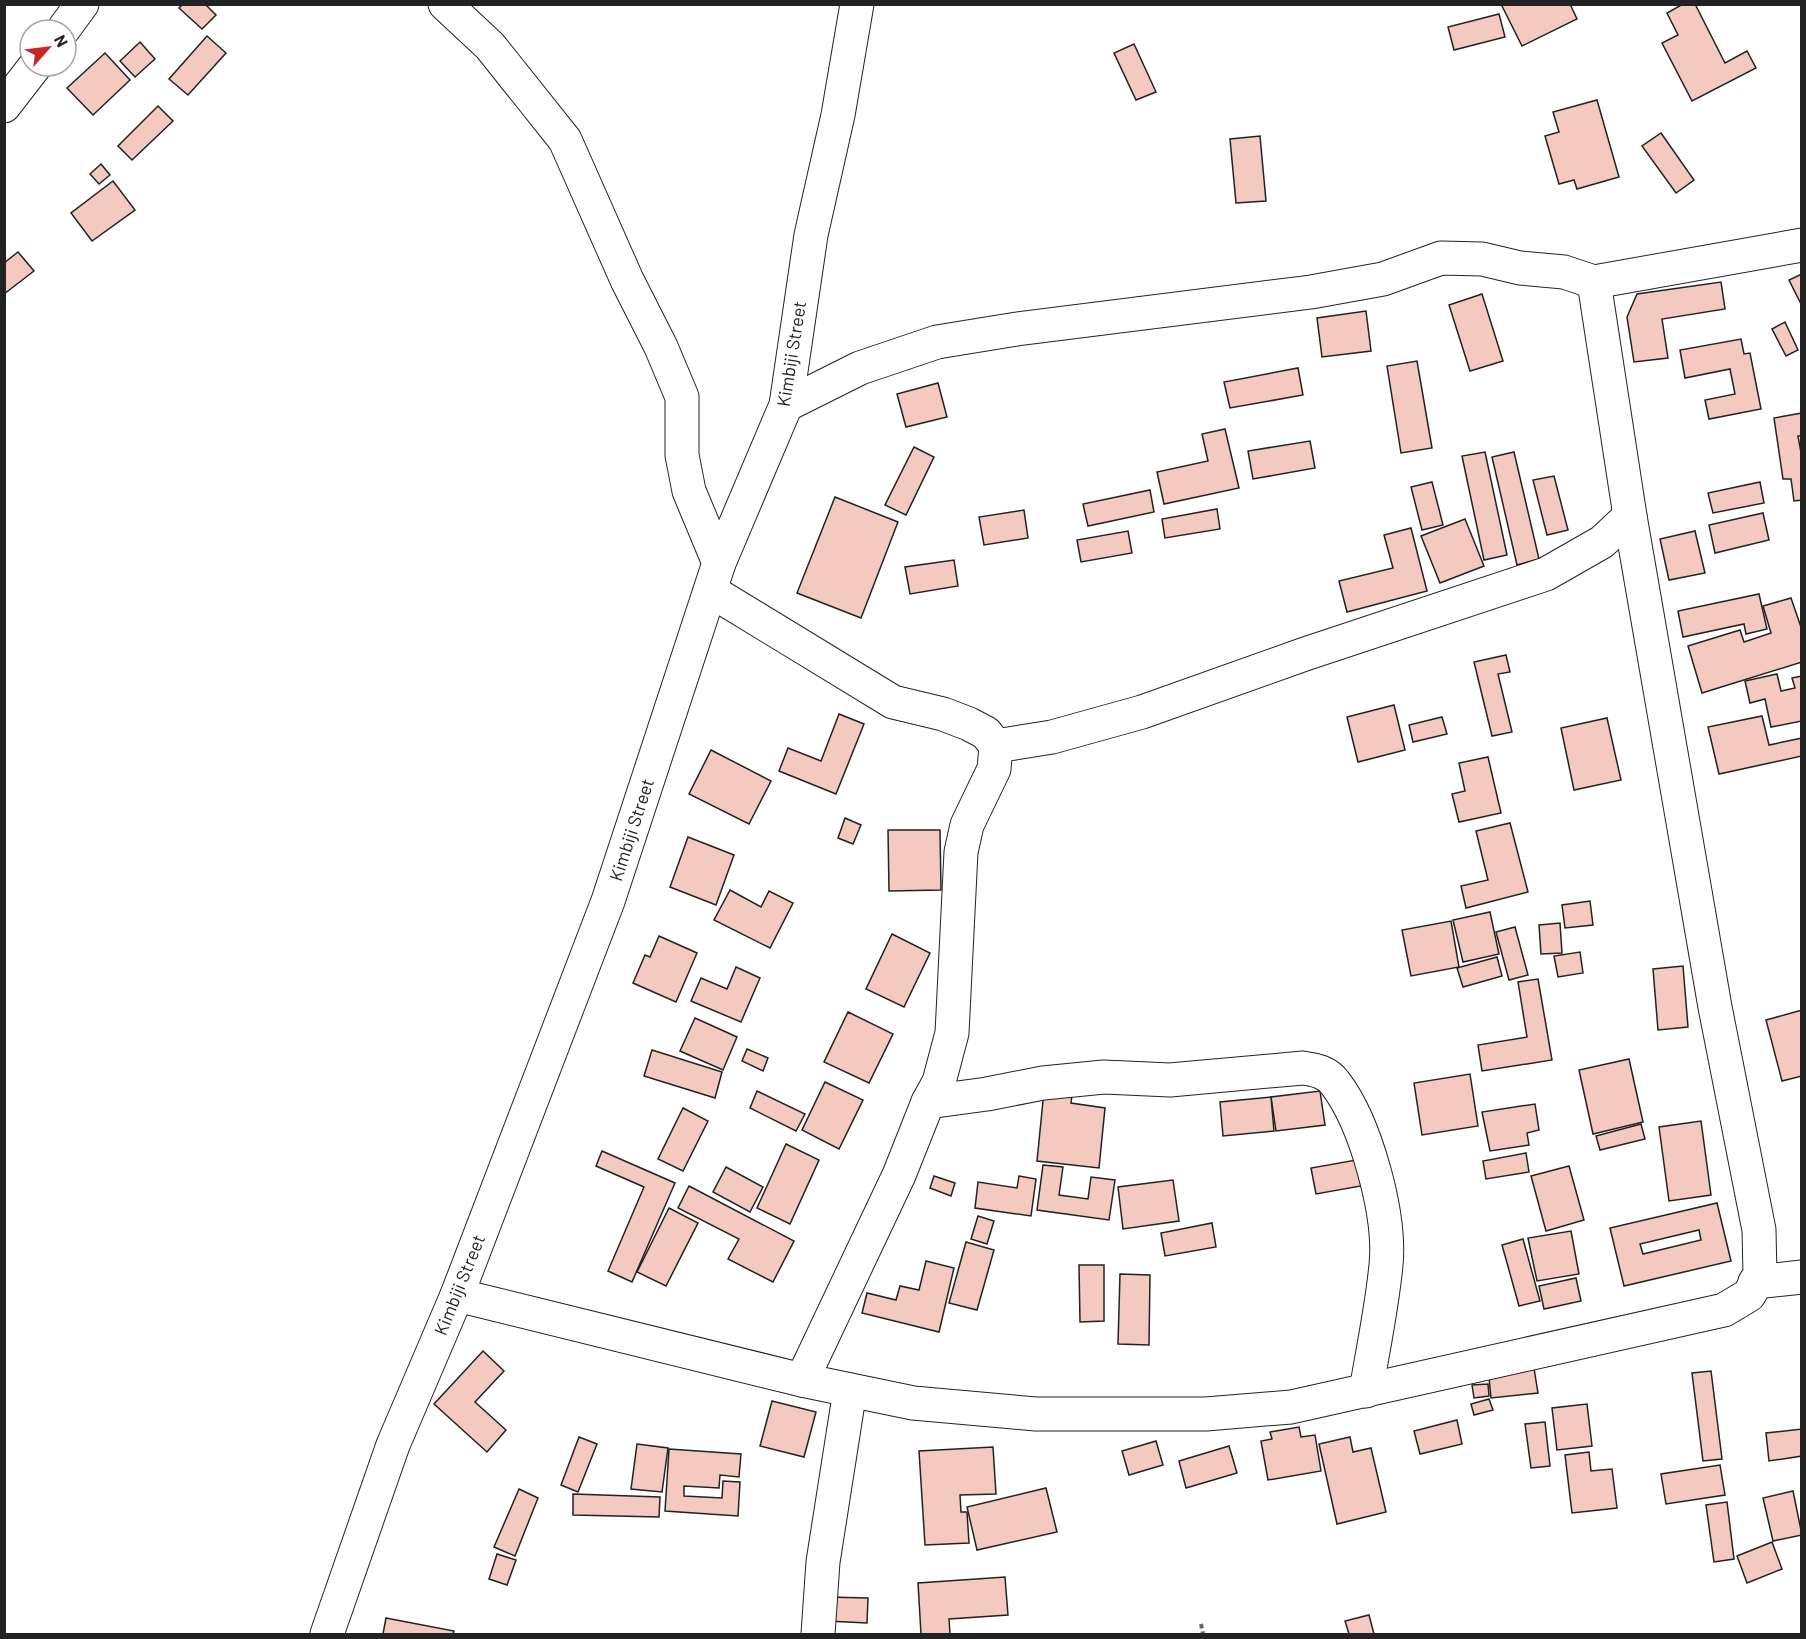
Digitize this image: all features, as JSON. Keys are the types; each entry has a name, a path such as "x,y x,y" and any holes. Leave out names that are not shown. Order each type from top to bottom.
{"street":[{"path":"72,18 82,4"},
{"path":"445,4 489,46 565,140 642,312 662,347 682,397 682,455 689,491 715,577 893,702 943,714 969,724 986,733 996,746 994,769 965,834 962,852 952,1033 939,1082 928,1102 899,1175 802,1380"},
{"name":"Kimbiji Street","path":"327,1635 393,1444 457,1295 608,901 715,577 786,405 811,235 838,115 857,4"},
{"path":"4,106 26,78"},
{"path":"786,405 860,369 938,342 1017,329 1311,292 1383,279 1441,258 1482,259 1520,268 1564,272 1594,282 1802,245"},
{"path":"457,1295 802,1380 914,1403 1036,1414 1206,1414 1291,1407 1366,1391 1724,1310 1749,1295 1760,1275 1759,1230 1715,1006 1630,516 1594,282"},
{"path":"996,746 1052,737 1143,712 1305,654 1546,574 1602,542 1630,516"},
{"path":"928,1102 987,1095 1043,1083 1104,1077 1170,1080 1303,1068 1321,1071 1335,1082 1352,1111 1372,1166 1384,1209 1387,1263 1366,1391"},
{"path":"1755,1282 1802,1277"},
{"path":"818,1635 823,1562 850,1390"}],"path":[{"path":"1201,1624 1203,1635"}],"building":[{"path":"183,4 205,4 216,15 202,29 179,8"},
{"path":"1501,4 1570,4 1577,19 1522,46"},
{"path":"1683,4 1695,4 1725,63 1747,51 1756,68 1692,101 1662,43 1678,35 1667,13"},
{"path":"1499,14 1505,37 1454,50 1448,27"},
{"path":"207,36 226,53 188,95 169,79"},
{"path":"140,42 155,59 135,77 120,61"},
{"path":"1134,44 1156,92 1136,100 1114,53"},
{"path":"105,53 130,80 93,115 67,88"},
{"path":"1597,100 1619,177 1577,189 1574,180 1559,184 1545,136 1559,132 1553,112"},
{"path":"158,106 173,121 132,160 118,146"},
{"path":"1661,133 1694,180 1676,193 1642,146"},
{"path":"1260,136 1266,201 1236,203 1230,139"},
{"path":"101,164 110,175 99,184 90,174"},
{"path":"113,181 135,210 92,241 71,213"},
{"path":"18,252 34,271 4,294 4,263"},
{"path":"1802,274 1802,306 1789,280"},
{"path":"1721,282 1725,309 1662,319 1668,358 1634,362 1627,317 1637,294"},
{"path":"1482,294 1503,361 1470,371 1449,305"},
{"path":"1366,311 1371,351 1322,357 1317,318"},
{"path":"1785,322 1798,350 1786,356 1772,329"},
{"path":"1741,339 1744,354 1750,353 1761,409 1709,419 1705,400 1735,394 1730,369 1685,378 1680,350"},
{"path":"1417,361 1432,448 1401,453 1387,366"},
{"path":"1298,368 1303,395 1230,408 1224,382"},
{"path":"938,383 947,417 906,427 897,394"},
{"path":"1802,413 1802,436 1798,436 1802,458 1802,500 1794,501 1791,479 1783,479 1774,418"},
{"path":"1225,429 1239,488 1164,504 1157,472 1208,461 1202,434"},
{"path":"1310,441 1315,468 1253,479 1248,451"},
{"path":"914,447 934,457 906,515 885,505"},
{"path":"1485,452 1507,555 1484,560 1462,456"},
{"path":"1514,452 1539,559 1517,565 1492,457"},
{"path":"1554,476 1568,530 1547,535 1533,480"},
{"path":"1432,482 1443,525 1422,530 1411,487"},
{"path":"1760,482 1764,503 1713,513 1708,493"},
{"path":"1150,490 1154,512 1088,526 1083,504"},
{"path":"835,497 898,522 861,618 797,593"},
{"path":"1217,509 1220,529 1165,538 1162,519"},
{"path":"1024,510 1028,538 984,545 979,517"},
{"path":"1763,513 1769,540 1715,553 1709,525"},
{"path":"1465,519 1484,566 1440,583 1421,536"},
{"path":"1411,528 1427,591 1347,612 1339,581 1393,568 1384,535"},
{"path":"1128,531 1132,553 1081,562 1077,540"},
{"path":"1695,531 1705,573 1669,580 1660,539"},
{"path":"954,560 958,586 910,594 905,567"},
{"path":"1759,594 1767,629 1746,634 1744,624 1683,637 1678,611"},
{"path":"1791,598 1802,630 1802,662 1702,693 1688,646 1740,630 1744,642 1771,633 1763,606"},
{"path":"1506,655 1510,672 1498,674 1512,732 1492,736 1474,662"},
{"path":"1777,674 1781,691 1795,688 1792,678 1802,676 1802,721 1771,727 1765,699 1750,703 1745,681"},
{"path":"1394,705 1405,750 1358,762 1347,717"},
{"path":"839,714 864,724 836,794 779,771 788,748 821,761"},
{"path":"1762,716 1769,745 1802,738 1802,756 1719,774 1708,727"},
{"path":"1442,717 1447,734 1413,742 1409,725"},
{"path":"1607,718 1621,780 1574,790 1561,728"},
{"path":"711,750 771,781 749,824 689,794"},
{"path":"1488,757 1501,813 1459,822 1452,794 1465,791 1459,763"},
{"path":"845,818 861,825 853,844 838,838"},
{"path":"1510,823 1528,892 1466,908 1461,886 1488,880 1476,831"},
{"path":"888,830 940,830 941,890 889,891"},
{"path":"688,837 734,855 716,905 670,887"},
{"path":"730,890 761,907 769,891 793,903 770,948 714,920"},
{"path":"1590,901 1593,925 1565,928 1562,905"},
{"path":"1490,912 1499,954 1463,962 1453,920"},
{"path":"1451,921 1459,967 1411,976 1402,930"},
{"path":"1560,923 1562,953 1541,954 1539,925"},
{"path":"1515,927 1528,975 1509,980 1496,932"},
{"path":"892,934 930,953 904,1007 866,989"},
{"path":"659,936 697,953 676,1002 633,983 645,955 650,957"},
{"path":"1580,952 1583,973 1558,977 1554,956"},
{"path":"1497,957 1502,976 1463,987 1457,968"},
{"path":"1683,966 1688,1027 1658,1030 1653,969"},
{"path":"736,967 760,978 741,1022 691,1001 701,978 727,989"},
{"path":"1538,979 1552,1060 1482,1071 1478,1045 1527,1037 1518,982"},
{"path":"1802,1010 1802,1076 1782,1081 1766,1020"},
{"path":"848,1012 893,1034 869,1083 824,1062"},
{"path":"695,1018 737,1037 723,1070 680,1051"},
{"path":"747,1049 768,1058 763,1071 742,1061"},
{"path":"652,1050 722,1072 715,1098 644,1076"},
{"path":"1629,1059 1643,1122 1593,1134 1579,1070"},
{"path":"1470,1074 1478,1126 1422,1135 1414,1083"},
{"path":"825,1082 863,1100 839,1149 802,1130"},
{"path":"757,1091 805,1114 796,1131 750,1108"},
{"path":"1044,1091 1072,1095 1071,1103 1105,1108 1099,1168 1037,1161"},
{"path":"1320,1091 1325,1125 1276,1131 1271,1097"},
{"path":"1271,1097 1274,1131 1223,1136 1220,1102"},
{"path":"1535,1104 1539,1130 1527,1133 1529,1145 1490,1151 1482,1112"},
{"path":"683,1108 708,1121 683,1171 658,1159"},
{"path":"1701,1121 1711,1195 1669,1201 1659,1127"},
{"path":"1641,1124 1645,1139 1600,1150 1596,1136"},
{"path":"786,1144 819,1160 790,1224 757,1208"},
{"path":"602,1151 675,1183 632,1282 608,1271 644,1187 596,1166"},
{"path":"1526,1153 1529,1172 1486,1179 1483,1161"},
{"path":"1356,1160 1361,1186 1316,1194 1311,1168"},
{"path":"1043,1165 1063,1167 1059,1195 1088,1199 1091,1177 1115,1180 1109,1220 1037,1210"},
{"path":"1569,1166 1584,1220 1546,1231 1531,1176"},
{"path":"726,1167 763,1187 750,1212 713,1192"},
{"path":"934,1176 955,1183 951,1196 930,1188"},
{"path":"1019,1176 1036,1179 1031,1216 975,1208 978,1182 1017,1188"},
{"path":"1173,1180 1179,1221 1123,1229 1118,1187"},
{"path":"689,1186 794,1241 773,1282 728,1259 739,1239 678,1208"},
{"path":"1717,1203 1731,1261 1624,1286 1610,1228","holes":["1699,1230 1701,1240 1643,1254 1640,1244"]},
{"path":"669,1208 698,1223 666,1286 637,1272"},
{"path":"978,1216 994,1221 987,1244 971,1239"},
{"path":"1212,1223 1216,1247 1165,1256 1161,1233"},
{"path":"1571,1231 1579,1274 1537,1281 1528,1238"},
{"path":"1523,1239 1540,1301 1519,1306 1502,1245"},
{"path":"966,1242 994,1250 977,1310 949,1303"},
{"path":"926,1261 954,1268 939,1332 862,1313 867,1293 896,1300 900,1286 919,1290"},
{"path":"1079,1265 1104,1265 1104,1321 1080,1322"},
{"path":"1120,1274 1150,1275 1149,1345 1118,1344"},
{"path":"1576,1278 1581,1301 1544,1309 1539,1286"},
{"path":"483,1351 504,1371 475,1402 506,1430 487,1452 434,1404"},
{"path":"1533,1362 1538,1393 1491,1398 1488,1367"},
{"path":"1711,1371 1722,1459 1703,1461 1692,1373"},
{"path":"1488,1384 1489,1396 1474,1398 1472,1385"},
{"path":"1489,1399 1493,1410 1474,1415 1471,1404"},
{"path":"772,1401 816,1412 804,1457 760,1446"},
{"path":"1587,1404 1592,1446 1557,1450 1552,1408"},
{"path":"1457,1420 1462,1444 1420,1454 1414,1431"},
{"path":"1545,1422 1550,1466 1531,1468 1525,1424"},
{"path":"1299,1427 1301,1437 1315,1435 1321,1471 1268,1480 1261,1441 1272,1439 1270,1432"},
{"path":"1802,1429 1802,1456 1769,1461 1766,1433"},
{"path":"579,1437 597,1444 578,1492 561,1485"},
{"path":"1350,1437 1353,1452 1371,1448 1386,1512 1337,1524 1319,1444"},
{"path":"1156,1441 1163,1465 1129,1475 1122,1451"},
{"path":"637,1444 668,1448 662,1492 631,1489"},
{"path":"1229,1446 1237,1473 1186,1488 1179,1461"},
{"path":"993,1447 996,1494 960,1495 961,1512 967,1512 969,1543 925,1545 919,1451"},
{"path":"669,1449 741,1454 739,1477 720,1475 719,1488 684,1486 684,1496 722,1498 723,1481 740,1482 738,1516 665,1511"},
{"path":"1589,1452 1591,1471 1612,1469 1617,1508 1572,1513 1565,1455"},
{"path":"1720,1465 1725,1495 1666,1504 1661,1474"},
{"path":"1046,1488 1057,1532 977,1550 967,1507"},
{"path":"519,1489 538,1498 515,1556 494,1547"},
{"path":"1793,1491 1802,1535 1773,1541 1763,1498"},
{"path":"573,1494 660,1497 659,1517 573,1515"},
{"path":"1727,1502 1734,1559 1714,1562 1706,1505"},
{"path":"1772,1542 1782,1569 1747,1583 1737,1556"},
{"path":"497,1554 516,1560 507,1585 489,1579"},
{"path":"1005,1577 1008,1615 949,1619 950,1634 921,1634 918,1583"},
{"path":"827,1597 868,1598 867,1623 827,1621"},
{"path":"1369,1615 1374,1634 1349,1634 1345,1621"},
{"path":"386,1618 454,1631 453,1634 383,1634"}]}
